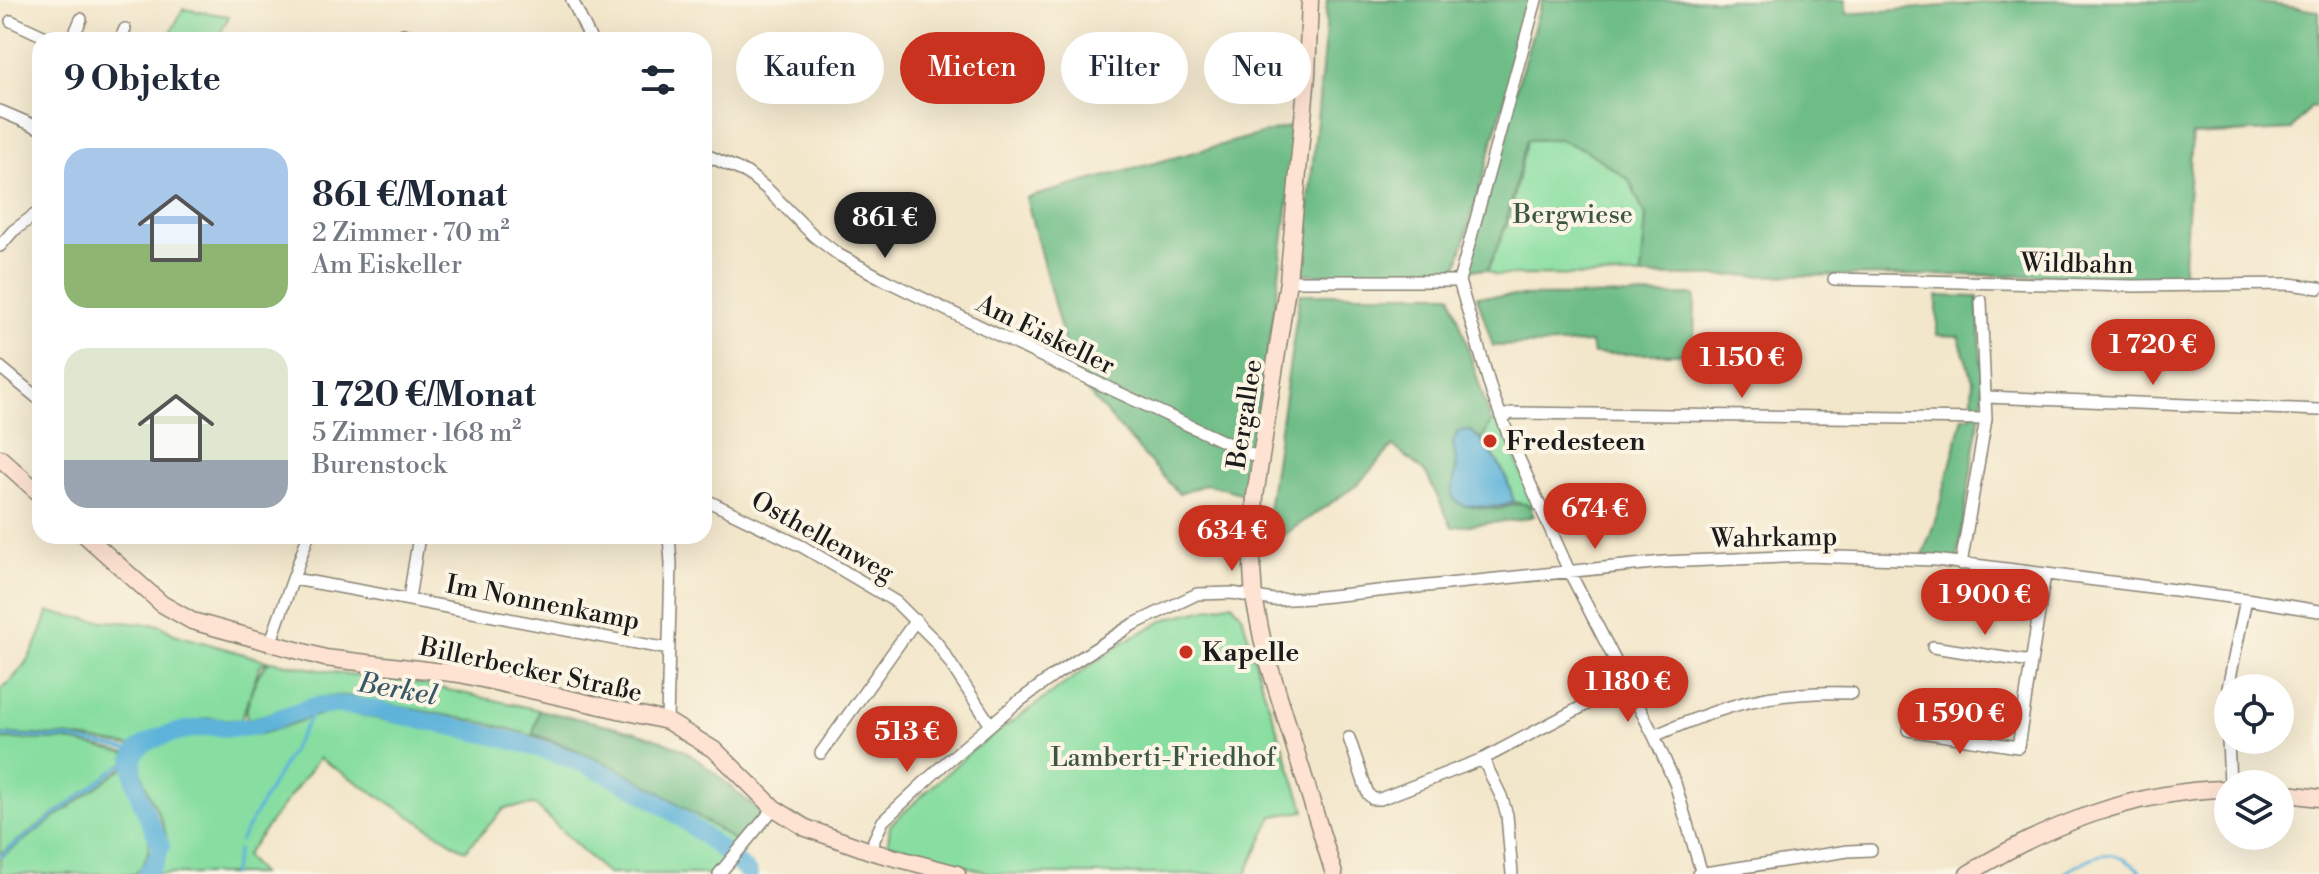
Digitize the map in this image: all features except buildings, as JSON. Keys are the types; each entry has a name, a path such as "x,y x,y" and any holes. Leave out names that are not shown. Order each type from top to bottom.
{"street":[{"path":"572,0 587,32"},
{"name":"Bergallee","path":"1310,0 1307,75 1288,281 1252,534 1254,598 1264,648 1334,874"},
{"path":"1536,0 1459,281 1501,417 1569,571 1675,783 1702,874"},
{"path":"75,32 81,19"},
{"path":"11,21 35,32"},
{"path":"0,111 32,125"},
{"name":"Am Eiskeller","path":"712,158 747,173 814,236 850,261 1261,459"},
{"path":"0,246 32,216"},
{"name":"Wildbahn","path":"1834,279 2134,286 2289,284 2319,288"},
{"path":"1288,281 1459,281"},
{"path":"1961,564 1986,419 1981,301"},
{"path":"0,367 32,393"},
{"path":"1986,397 2319,410"},
{"path":"1501,417 1512,413 1986,419"},
{"path":"0,458 32,487"},
{"name":"Osthellenweg","path":"712,503 803,547 896,602 937,643 990,724"},
{"name":"Billerbecker Straße","path":"95,544 162,604 192,621 325,658 460,674 667,721 724,757 774,808 806,828 873,852 957,874"},
{"path":"270,644 305,544"},
{"name":"Im Nonnenkamp","path":"409,598 418,544"},
{"path":"667,721 669,544"},
{"name":"Wahrkamp","path":"873,852 874,840 883,821 990,724 1056,674 1163,608 1197,594 1310,598 1663,562 1794,556 1935,560 2319,611"},
{"path":"1908,730 2018,747 2045,574"},
{"name":"Im Nonnenkamp","path":"293,579 409,598 553,629 669,649"},
{"path":"2231,674 2246,599"},
{"path":"821,753 916,620"},
{"path":"1933,647 2031,662"},
{"path":"1349,738 1364,784 1373,799 1387,798 1483,759 1627,683"},
{"path":"1654,736 1695,718 1759,697 1814,692 1852,693"},
{"path":"1483,759 1507,815 1512,874"},
{"path":"1968,874 2021,844 2077,820 2141,800 2214,789"},
{"path":"2294,795 2319,798"},
{"path":"719,874 774,808"},
{"path":"1696,874 1871,850"}],"green space":[{"path":"1327,0 1533,0 1454,278 1302,274"},
{"path":"1542,0 1845,0 1847,14 2017,0 2256,2 2319,11 2319,107 2310,107 2291,130 2192,135 2183,280 1990,275 1641,276 1646,217 1629,180 1586,150 1557,139 1527,140 1495,254 1487,270 1464,269"},
{"path":"183,9 229,16 221,32 171,32"},
{"path":"1298,124 1275,306 1244,494 1207,484 1179,494 1080,384 1065,345 1026,198"},
{"name":"Bergwiese","path":"1557,139 1586,150 1629,180 1646,217 1641,276 1495,275 1487,270 1507,225 1527,140"},
{"path":"1300,294 1451,294 1491,422 1482,440 1469,430 1456,452 1452,492 1455,501 1464,506 1493,509 1529,505 1534,516 1452,527 1426,473 1393,446 1357,485 1262,550"},
{"path":"1695,295 1694,354 1593,354 1591,343 1493,346 1477,296"},
{"path":"1937,296 1978,297 1983,395 1957,561 1923,555 1938,512 1963,417 1971,416 1973,380 1958,336 1937,335"},
{"path":"1491,422 1500,424 1537,507 1514,502 1502,470 1482,440"},
{"name":"Lamberti-Friedhof","path":"1232,603 1242,615 1260,679 1305,811 1273,816 1246,874 993,874 888,843 890,825 971,751 1126,640 1169,618"},
{"path":"48,612 93,620 160,625 174,634 268,661 260,665 241,720 206,718 158,732 130,746 66,736 0,734 0,690 17,674 30,655"},
{"path":"271,661 408,681 539,710 534,735 563,745 616,768 688,810 738,843 733,850 650,788 590,757 493,725 349,696 319,697 246,719 253,687 261,671"},
{"path":"539,710 636,732 673,745 707,767 762,815 738,843 615,767 533,734"},
{"path":"338,711 505,744 554,759 631,792 674,818 725,860 713,874 607,874 535,805 505,808 465,851 319,758 245,856 261,874 156,874 165,859 167,844 165,830 141,771 141,756 157,746 179,739 223,733 261,734"},
{"path":"0,739 65,740 126,753 125,762 0,854"},
{"path":"124,767 149,835 145,861 135,874 0,874 0,858"}],"water":[{"path":"1469,430 1485,444 1498,462 1514,502 1493,507 1464,506 1455,501 1452,493 1457,465 1453,442 1458,432"}],"waterway":[{"name":"Berkel","path":"146,874 161,846 136,787 133,763 140,748 178,732 207,727 249,727 309,708 331,705 369,708 460,728 569,758 637,789 670,810 749,874"},
{"path":"240,841 317,706"},
{"path":"0,736 66,738 136,751"},
{"path":"0,856 120,766 132,763"},
{"path":"232,874 238,850"},
{"path":"2063,874 2086,860 2105,854 2122,858 2144,874"}],"place":[{"name":"Fredesteen","path":"1490,441"},
{"name":"Kapelle","path":"1186,652"}]}
